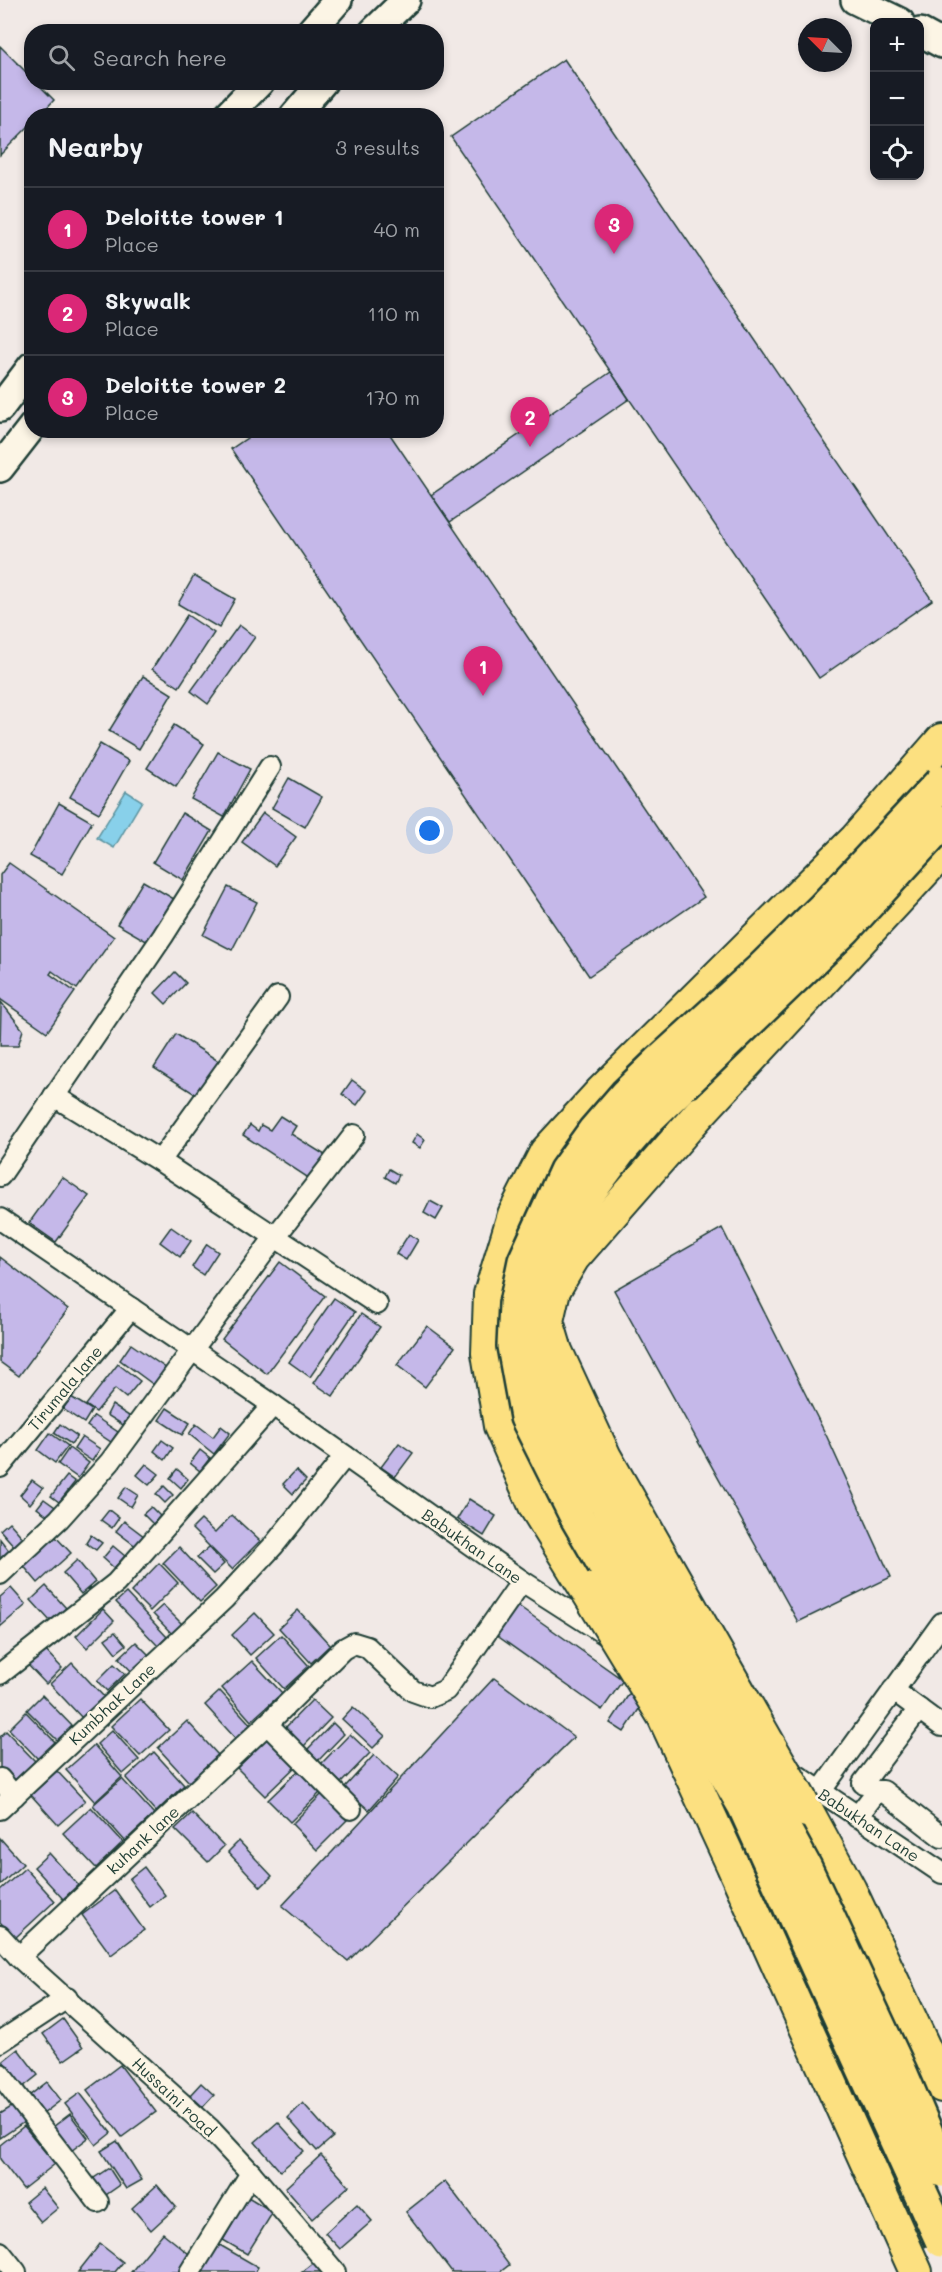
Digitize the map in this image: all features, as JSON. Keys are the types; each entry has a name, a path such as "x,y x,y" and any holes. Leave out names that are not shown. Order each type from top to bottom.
{"highway":[{"path":"939,760 824,908 761,970 626,1095 594,1132 566,1171 525,1261 516,1304 514,1346 527,1417 578,1519 744,1805 942,2240"},
{"path":"941,843 845,928 781,992 681,1085 620,1150 564,1225 541,1288 537,1311 539,1332 555,1409 805,1868 900,2072 942,2170"}],"main road":[{"path":"317,24 338,0"},
{"path":"381,24 406,0"},
{"path":"855,0 892,18"},
{"path":"924,34 942,44"},
{"path":"235,108 252,90"},
{"path":"301,108 316,90"},
{"path":"0,408 24,376"},
{"path":"0,468 24,437"},
{"path":"916,2272 664,1717 536,1508 500,1426 488,1353 490,1294 514,1215 546,1152 602,1091 842,854 888,803 939,760"},
{"path":"888,803 941,843 573,1258 554,1290 547,1321 556,1352 605,1457 813,1801 850,1890 942,2086"}],"street":[{"path":"0,1176 163,936 270,767"},
{"path":"160,1161 279,997"},
{"path":"54,1096 160,1161 377,1304"},
{"path":"0,1574 59,1519 110,1462 191,1349 354,1135"},
{"name":"Babukhan Lane","path":"0,1219 273,1405 522,1581 648,1662 749,1742 813,1801 857,1817 942,1873"},
{"name":"Tirumala lane","path":"0,1467 131,1308"},
{"path":"0,1674 116,1583 273,1405"},
{"name":"Kumbhak Lane","path":"7,1803 224,1599 274,1545 345,1456"},
{"name":"kuhank lane","path":"19,1957 267,1724 343,1648 354,1643 366,1647 413,1691 430,1697 446,1690 522,1581"},
{"path":"813,1801 942,1623"},
{"path":"893,1690 942,1726"},
{"path":"863,1782 919,1709"},
{"path":"267,1724 351,1809"},
{"path":"0,1779 7,1803"},
{"path":"857,1817 877,1791 883,1791 942,1837"},
{"name":"Hussaini road","path":"0,1936 19,1957 210,2129 335,2272"},
{"path":"0,2042 67,1998"},
{"path":"0,2074 98,2202"},
{"path":"190,2272 250,2173"},
{"path":"0,2252 16,2272"}],"water":[{"path":"126,791 142,801 114,848 97,838"}],"building":[{"path":"0,46 24,70 24,90 44,90 54,100 46,108 24,108 24,131 0,155"},
{"path":"564,59 932,600 819,678 451,137"},
{"path":"611,372 629,399 450,522 431,495"},
{"path":"247,438 392,438 704,897 589,976 231,449"},
{"path":"194,576 235,599 219,628 178,604"},
{"path":"187,615 214,633 179,687 152,669"},
{"path":"239,625 255,637 208,704 191,691"},
{"path":"143,676 172,694 139,749 109,731"},
{"path":"174,725 204,744 176,787 147,768"},
{"path":"100,744 129,761 99,813 70,797"},
{"path":"218,752 250,769 224,817 191,799"},
{"path":"289,778 322,797 305,827 272,808"},
{"path":"59,803 92,822 62,874 30,856"},
{"path":"182,813 212,831 183,880 153,862"},
{"path":"263,813 296,837 275,866 242,842"},
{"path":"9,863 114,937 77,989 52,971 50,974 75,992 47,1032 0,999 0,875"},
{"path":"143,881 174,899 148,942 117,924"},
{"path":"228,887 257,902 232,950 203,935"},
{"path":"175,972 186,983 166,1004 155,993"},
{"path":"1,1002 23,1030 18,1046 0,1046"},
{"path":"176,1034 220,1062 198,1096 154,1068"},
{"path":"352,1080 367,1091 357,1105 342,1094"},
{"path":"280,1116 296,1126 291,1134 325,1155 310,1179 243,1135 250,1125 258,1131 261,1125 270,1130"},
{"path":"417,1134 425,1140 420,1148 412,1143"},
{"path":"389,1169 399,1175 395,1183 385,1177"},
{"path":"62,1177 89,1196 56,1242 29,1223"},
{"path":"430,1201 443,1208 436,1220 424,1213"},
{"path":"171,1227 191,1241 180,1257 160,1242"},
{"path":"722,1228 827,1437 891,1577 798,1622 614,1290"},
{"path":"409,1234 418,1240 406,1260 396,1254"},
{"path":"207,1244 218,1252 203,1275 192,1267"},
{"path":"0,1257 68,1309 19,1376 0,1362"},
{"path":"280,1262 325,1296 267,1374 222,1339"},
{"path":"334,1298 355,1312 310,1377 289,1362"},
{"path":"361,1314 380,1327 333,1396 314,1383"},
{"path":"427,1326 455,1347 425,1387 397,1365"},
{"path":"131,1344 170,1371 158,1388 120,1360"},
{"path":"118,1364 140,1381 126,1398 115,1389 96,1412 86,1405"},
{"path":"71,1397 92,1410 84,1423 63,1409"},
{"path":"112,1405 129,1416 123,1425 107,1415"},
{"path":"167,1408 190,1423 182,1435 159,1420"},
{"path":"94,1416 118,1432 111,1442 87,1426"},
{"path":"60,1424 77,1436 71,1444 54,1433"},
{"path":"196,1424 213,1437 221,1426 230,1433 214,1454 189,1434"},
{"path":"50,1433 68,1446 55,1463 38,1450"},
{"path":"82,1437 100,1449 92,1461 74,1449"},
{"path":"162,1440 173,1448 165,1460 154,1451"},
{"path":"399,1443 413,1453 395,1477 381,1467"},
{"path":"69,1448 89,1463 78,1478 58,1464"},
{"path":"200,1450 210,1458 200,1471 190,1463"},
{"path":"146,1464 159,1474 149,1485 137,1475"},
{"path":"177,1469 188,1479 181,1488 170,1478"},
{"path":"296,1470 306,1480 293,1494 283,1484"},
{"path":"67,1476 75,1482 59,1502 51,1496"},
{"path":"32,1480 43,1488 30,1504 20,1495"},
{"path":"164,1486 173,1495 165,1503 156,1494"},
{"path":"126,1487 138,1495 131,1507 118,1498"},
{"path":"44,1499 55,1507 48,1516 37,1508"},
{"path":"469,1499 496,1516 484,1536 457,1519"},
{"path":"151,1507 160,1516 153,1524 143,1514"},
{"path":"109,1510 119,1518 112,1528 101,1520"},
{"path":"232,1515 260,1541 232,1569 192,1529 201,1520 215,1533"},
{"path":"124,1521 145,1537 137,1547 116,1531"},
{"path":"9,1522 24,1539 15,1547 0,1530"},
{"path":"54,1535 71,1553 38,1583 22,1564"},
{"path":"91,1535 102,1543 96,1550 86,1543"},
{"path":"0,1539 10,1552 0,1560"},
{"path":"113,1546 125,1556 114,1568 103,1558"},
{"path":"179,1547 216,1587 200,1602 163,1563"},
{"path":"209,1547 224,1564 213,1574 197,1558"},
{"path":"77,1560 95,1582 81,1594 63,1573"},
{"path":"159,1563 178,1583 150,1611 131,1592"},
{"path":"46,1586 66,1608 51,1622 31,1600"},
{"path":"11,1588 26,1605 0,1627 0,1597"},
{"path":"126,1593 167,1637 158,1646 116,1602"},
{"path":"163,1605 184,1626 174,1636 153,1614"},
{"path":"517,1605 623,1680 602,1710 496,1635"},
{"path":"103,1609 114,1621 87,1648 76,1636"},
{"path":"298,1610 330,1645 311,1663 279,1628"},
{"path":"255,1613 274,1633 250,1655 232,1635"},
{"path":"115,1632 126,1645 116,1653 105,1639"},
{"path":"281,1635 309,1666 284,1689 256,1658"},
{"path":"136,1642 149,1655 132,1672 119,1658"},
{"path":"43,1648 62,1668 46,1684 27,1664"},
{"path":"252,1661 282,1693 251,1721 222,1688"},
{"path":"72,1663 105,1698 83,1719 50,1684"},
{"path":"114,1664 125,1674 107,1691 97,1681"},
{"path":"494,1678 574,1737 348,1961 282,1906"},
{"path":"633,1688 647,1697 624,1732 610,1723"},
{"path":"220,1691 251,1725 236,1739 205,1705"},
{"path":"42,1695 74,1728 59,1742 27,1710"},
{"path":"140,1699 169,1730 140,1756 111,1726"},
{"path":"312,1700 331,1718 304,1746 285,1728"},
{"path":"353,1707 385,1736 373,1748 342,1719"},
{"path":"26,1712 56,1743 38,1759 9,1729"},
{"path":"187,1721 218,1755 189,1782 158,1748"},
{"path":"333,1723 344,1734 318,1761 307,1750"},
{"path":"112,1730 139,1760 123,1774 97,1744"},
{"path":"6,1731 35,1761 12,1783 0,1770 0,1737"},
{"path":"350,1734 370,1753 341,1783 321,1764"},
{"path":"267,1738 295,1767 265,1796 237,1768"},
{"path":"94,1745 122,1777 95,1802 66,1770"},
{"path":"154,1752 184,1785 156,1812 126,1778"},
{"path":"374,1755 398,1777 369,1810 344,1788"},
{"path":"299,1770 321,1792 290,1822 268,1800"},
{"path":"57,1771 85,1801 58,1825 31,1795"},
{"path":"122,1779 154,1814 125,1841 93,1805"},
{"path":"322,1794 347,1820 317,1850 292,1824"},
{"path":"91,1807 123,1842 96,1868 63,1833"},
{"path":"192,1813 224,1846 208,1862 175,1829"},
{"path":"0,1838 23,1864 0,1885"},
{"path":"239,1841 272,1876 261,1887 228,1852"},
{"path":"49,1853 78,1885 63,1899 34,1867"},
{"path":"144,1867 165,1895 150,1907 129,1879"},
{"path":"25,1868 55,1901 15,1938 0,1922 0,1890"},
{"path":"115,1890 144,1930 111,1955 82,1915"},
{"path":"63,2019 83,2047 63,2061 43,2034"},
{"path":"18,2049 38,2075 23,2087 3,2061"},
{"path":"120,2065 156,2112 122,2137 87,2090"},
{"path":"47,2082 61,2100 43,2114 29,2096"},
{"path":"201,2083 214,2095 203,2107 190,2095"},
{"path":"80,2093 111,2133 96,2145 65,2104"},
{"path":"303,2103 333,2137 317,2151 288,2118"},
{"path":"13,2106 24,2122 0,2138 0,2114"},
{"path":"70,2114 88,2138 71,2151 53,2127"},
{"path":"278,2122 304,2151 280,2171 255,2142"},
{"path":"24,2126 55,2164 23,2189 0,2159 0,2145"},
{"path":"117,2141 142,2180 126,2189 101,2151"},
{"path":"321,2155 349,2186 312,2219 285,2188"},
{"path":"109,2168 120,2185 103,2197 91,2180"},
{"path":"445,2181 509,2265 500,2272 452,2272 406,2212"},
{"path":"157,2185 176,2207 151,2230 132,2208"},
{"path":"42,2188 58,2208 41,2222 25,2202"},
{"path":"248,2197 273,2212 247,2254 223,2240"},
{"path":"357,2204 372,2221 340,2249 325,2233"},
{"path":"163,2233 194,2258 182,2272 131,2272"},
{"path":"100,2244 123,2262 115,2272 78,2272"},
{"path":"218,2244 258,2267 255,2272 202,2272"},
{"path":"316,2261 327,2272 302,2272"}],"place":[{"name":"Deloitte tower 2","path":"614,254"},
{"name":"Skywalk","path":"530,447"},
{"name":"Deloitte tower 1","path":"483,696"}]}
